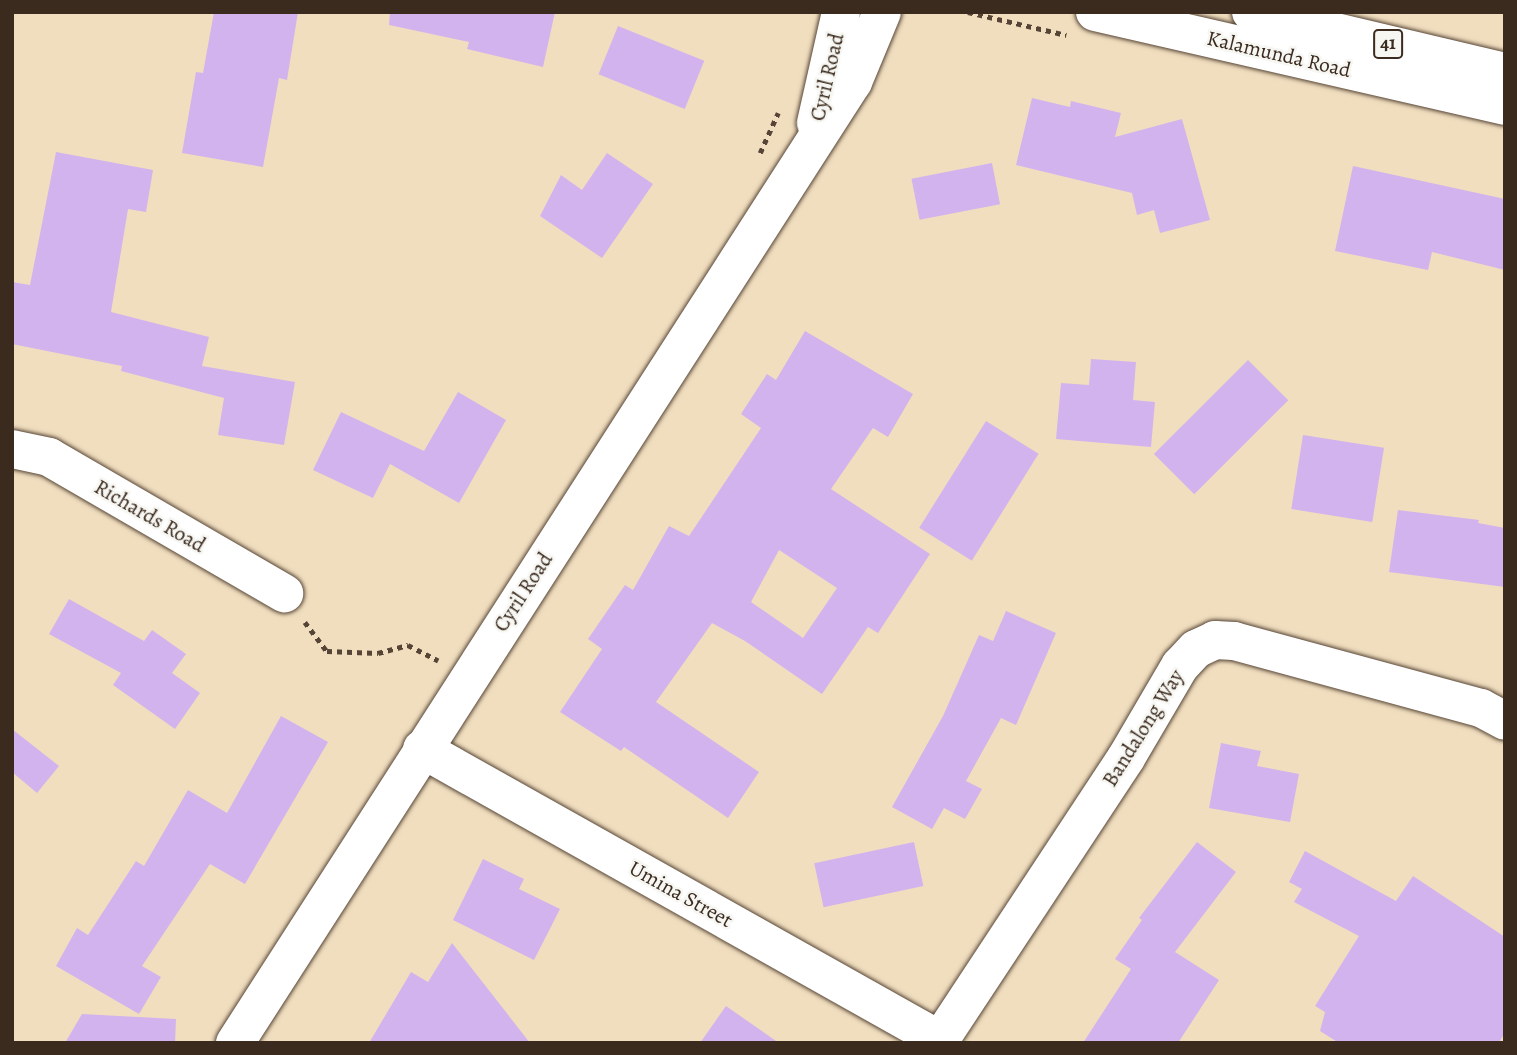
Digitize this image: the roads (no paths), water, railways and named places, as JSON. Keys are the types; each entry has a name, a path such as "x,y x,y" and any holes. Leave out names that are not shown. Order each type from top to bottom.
{"street":[{"name":"Cyril Road","path":"812,142 841,12"},
{"name":"Cyril Road","path":"236,1043 422,749 853,82 882,12"},
{"name":"Kalamunda Road","path":"1095,12 1505,106"},
{"name":"Kalamunda Road","path":"1251,12 1505,72"},
{"name":"Richards Road","path":"12,449 49,457 284,593"},
{"name":"Bandalong Way","path":"939,1041 1126,758 1180,666 1196,649 1215,640 1234,641 1481,708 1505,720"},
{"name":"Umina Street","path":"422,749 939,1041"}]}
